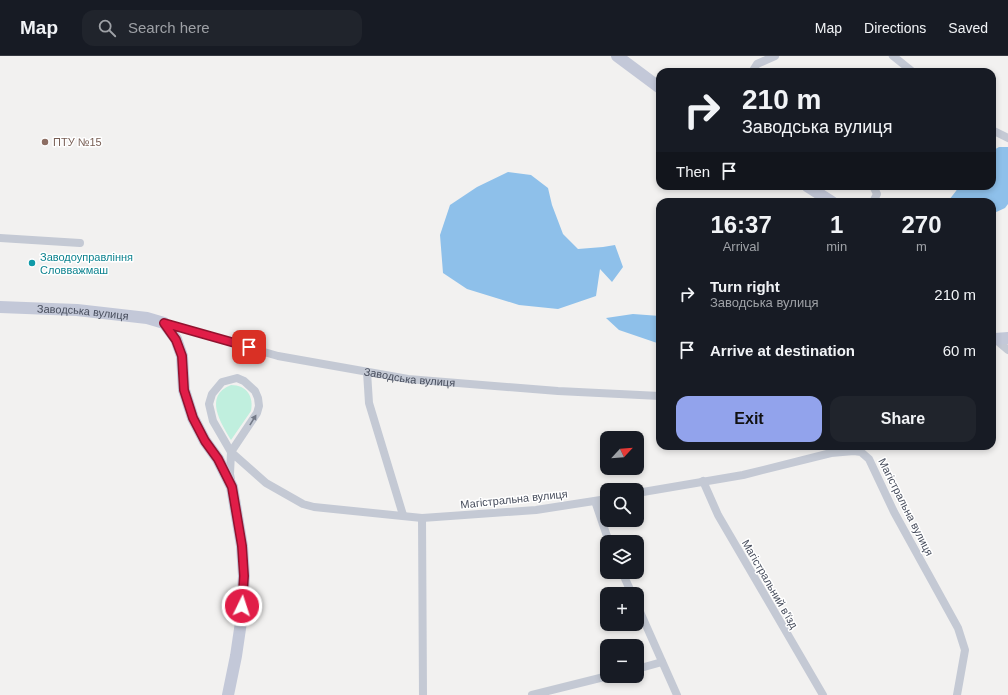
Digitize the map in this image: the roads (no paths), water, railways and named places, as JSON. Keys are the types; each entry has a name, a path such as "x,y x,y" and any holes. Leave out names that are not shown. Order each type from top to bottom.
{"street":[{"path":"617,56 656,85"},
{"path":"754,68 757,64 775,56"},
{"path":"893,56 908,68"},
{"path":"996,132 1008,138"},
{"path":"813,190 826,198"},
{"path":"0,238 80,243"},
{"name":"Заводська вулиця","path":"0,307 77,310 147,318 278,356 408,379 558,391 656,396"},
{"path":"164,323 176,340 182,356 184,390 193,418 205,441 218,459 232,487"},
{"path":"996,338 1008,338"},
{"path":"996,340 1008,350"},
{"path":"368,372 369,403 403,516"},
{"path":"228,695 239,635 244,576 242,546 230,474 231,452 257,413 259,406 255,391 244,380 237,378 222,382 212,394 209,404 213,421 231,452"},
{"name":"Магістральна вулиця","path":"644,492 743,475 831,453 854,451 861,452 869,459 894,512 958,628 965,650 957,695"},
{"name":"Магістральна вулиця","path":"231,452 266,482 303,504 328,509 422,518 536,510 600,500"},
{"name":"Магістральний в'їзд","path":"703,481 718,515 823,695"},
{"path":"595,501 607,535"},
{"path":"422,518 423,695"},
{"path":"644,621 677,695"},
{"path":"644,667 662,662"},
{"path":"532,695 600,678"}],"water":[{"path":"999,147 1008,147 1008,204 1005,208 996,212 996,198 951,198 957,190 996,190 996,149"},
{"path":"508,172 531,175 548,188 552,205 563,234 578,249 615,245 623,267 612,282 600,269 596,296 558,309 519,305 467,289 443,273 440,235 450,205 477,187"},
{"path":"633,314 656,316 656,343 619,330 606,318"}],"place":[{"name":"ПТУ №15","path":"45,142"},
{"name":"Заводоуправління Словважмаш","path":"32,263"}]}
